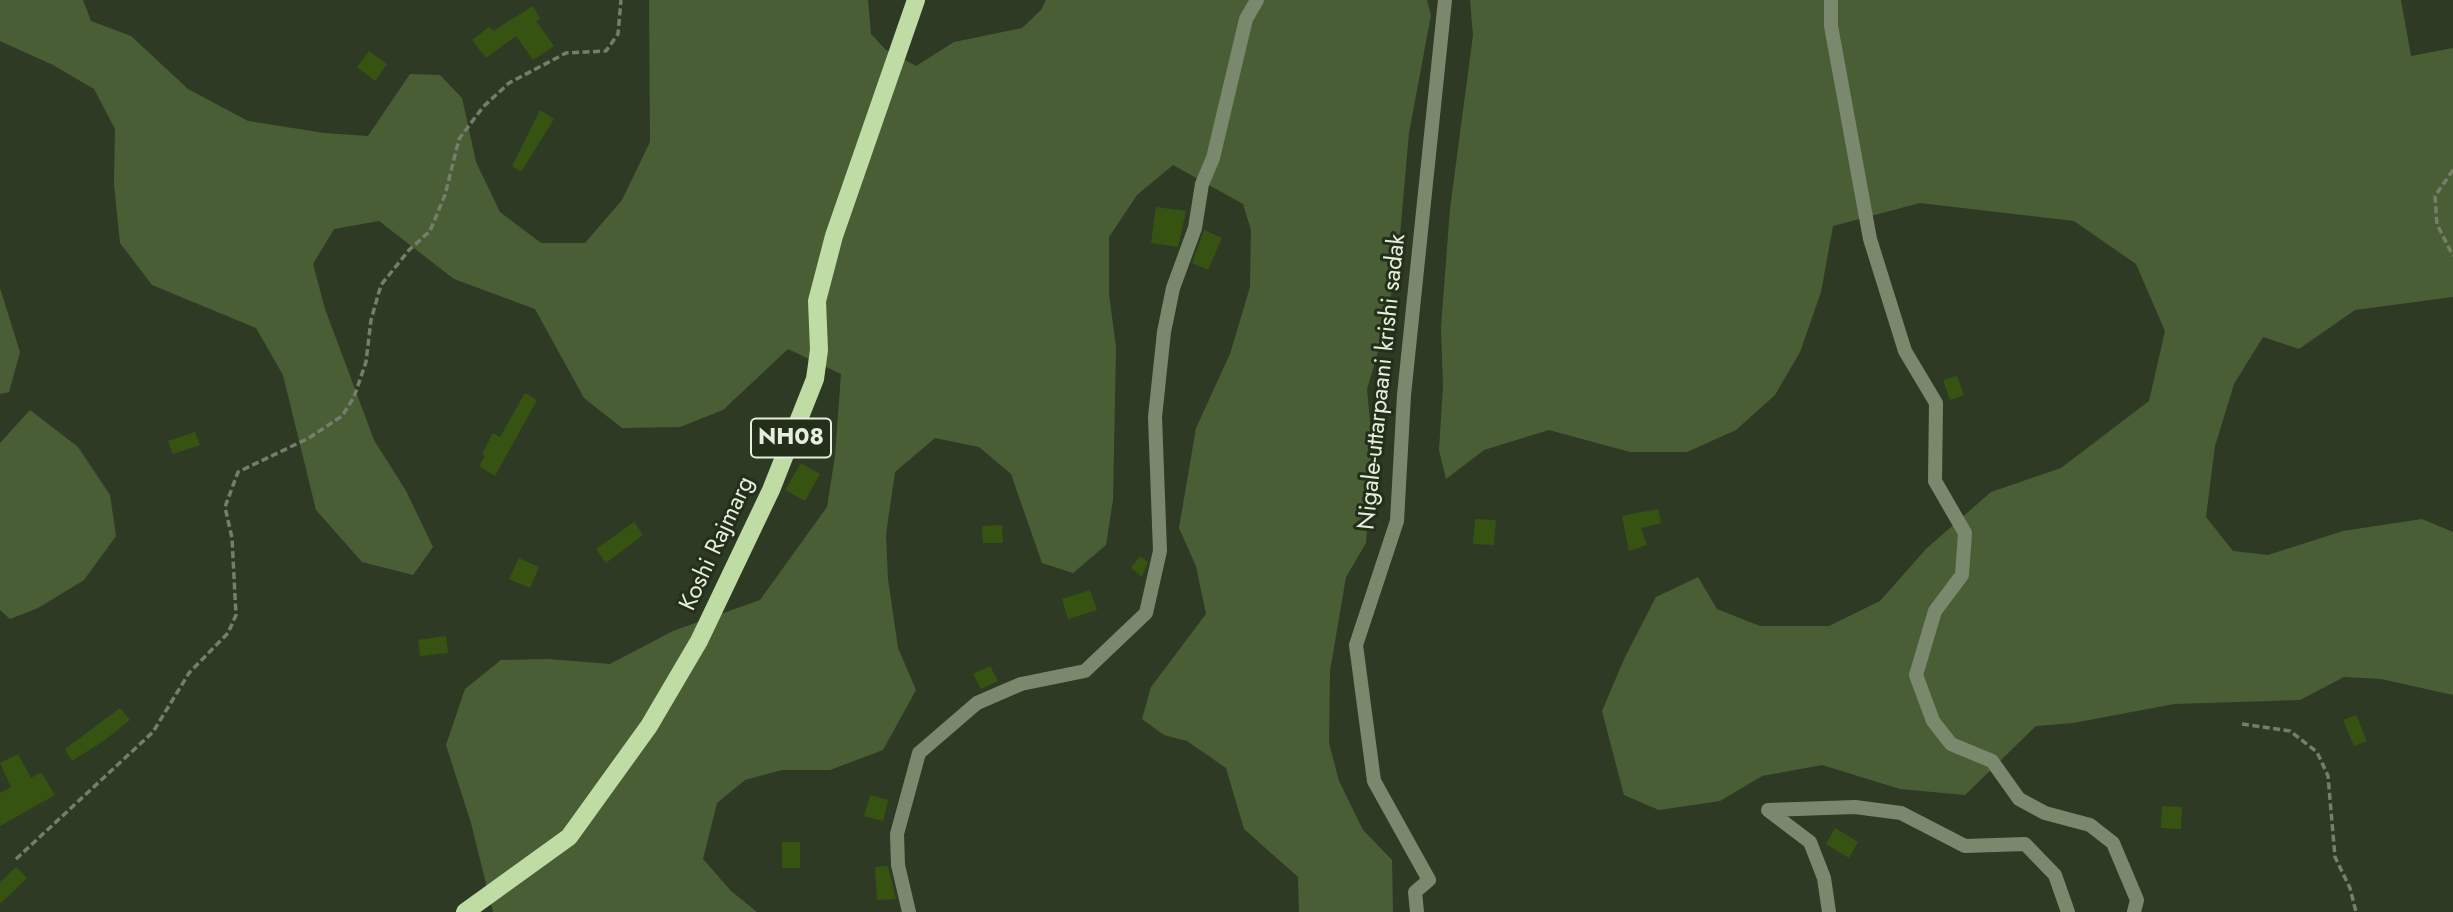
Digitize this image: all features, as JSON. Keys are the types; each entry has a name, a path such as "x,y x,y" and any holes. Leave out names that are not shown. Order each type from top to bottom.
{"main road":[{"name":"Koshi Rajmarg","path":"465,912 569,837 649,726 699,641 771,490 815,379 819,350 817,301 834,236 916,0"}],"street":[{"path":"909,912 898,865 897,834 919,753 976,704 1021,684 1085,671 1146,613 1160,551 1155,417 1164,332 1173,288 1195,229 1202,184 1213,158 1246,19 1257,0"},
{"name":"Nigale-uttarpaani krishi sadak","path":"1417,912 1415,892 1429,880 1374,781 1356,645 1397,521 1404,395 1445,0"},
{"path":"1831,0 1831,26 1870,239 1905,351 1936,403 1936,481 1965,533 1962,575 1935,611 1916,675 1933,721 1951,744 1992,761 2019,799 2045,813 2090,824 2113,843 2137,900 2134,912"},
{"path":"1829,912 1824,878 1810,842 1768,810 1855,807 1901,813 1965,846 2025,844 2055,875 2068,912"}],"path":[{"path":"16,859 153,732 189,673 228,633 236,615 232,538 225,507 238,472 309,438 342,416 354,397 366,362 371,320 381,285 409,250 430,231 445,195 459,139 482,107 509,83 566,52 606,51 618,34 621,0"},
{"path":"2453,170 2435,196 2437,224 2453,256"},
{"path":"2242,724 2290,731 2317,752 2329,776 2335,857 2350,888 2356,912"}],"green space":[{"path":"0,0 83,0 91,21 131,36 188,89 248,121 324,133 368,136 410,74 440,75 462,98 476,162 500,212 541,243 585,243 622,200 650,142 649,0 868,0 871,34 886,50 916,66 954,42 1022,28 1041,10 1046,0 1427,0 1431,15 1409,133 1399,246 1386,325 1367,389 1372,444 1366,543 1346,577 1330,671 1329,743 1339,781 1363,830 1392,860 1393,912 1299,912 1298,877 1244,829 1226,768 1187,741 1164,735 1142,719 1151,687 1206,614 1196,566 1179,528 1196,428 1230,354 1250,287 1251,230 1243,204 1173,165 1137,195 1109,237 1109,294 1116,347 1113,500 1106,545 1073,573 1042,563 1011,474 979,447 935,438 895,472 886,534 888,579 898,648 916,690 883,750 830,770 782,770 745,780 717,803 703,859 731,891 757,912 493,912 471,823 446,745 465,689 501,660 548,659 610,664 673,631 760,600 827,507 835,456 841,374 788,349 723,410 680,427 622,428 584,398 535,309 454,279 379,221 334,229 313,264 325,309 374,440 406,491 433,547 413,575 362,562 316,510 283,375 256,328 152,285 120,243 114,184 115,129 94,89 53,65 0,41"},
{"path":"1470,0 2401,0 2411,56 2453,48 2453,297 2355,310 2299,349 2263,337 2234,384 2215,446 2206,517 2233,551 2268,555 2343,531 2422,519 2453,532 2453,695 2381,679 2344,677 2300,700 2174,704 2073,723 2036,726 1965,795 1900,789 1822,765 1762,776 1720,801 1659,810 1624,795 1602,711 1625,657 1656,597 1698,577 1717,609 1760,626 1829,626 1880,601 1926,549 1991,492 2061,468 2149,401 2165,331 2136,264 2074,221 1920,203 1833,226 1821,292 1800,352 1775,395 1736,430 1687,452 1630,452 1549,430 1484,450 1446,479 1439,450 1443,386 1441,327 1450,209 1473,35"},
{"path":"0,288 20,352 9,392 0,394"},
{"path":"30,410 78,447 110,495 116,536 84,580 38,608 10,619 0,610 0,443"}],"building":[{"path":"533,6 540,19 536,21 554,46 533,60 516,36 486,58 472,40 489,27 493,31"},
{"path":"369,51 387,64 375,81 357,67"},
{"path":"540,110 554,119 521,172 512,166"},
{"path":"1156,207 1186,211 1178,247 1151,243"},
{"path":"1204,230 1222,238 1208,270 1192,263"},
{"path":"1957,376 1964,395 1950,400 1943,380"},
{"path":"525,393 537,400 495,476 479,466 485,456 482,454 493,433 500,437"},
{"path":"195,432 200,445 173,454 168,441"},
{"path":"801,463 820,474 805,501 785,490"},
{"path":"1658,509 1661,523 1641,528 1647,545 1629,551 1622,516"},
{"path":"1475,519 1496,520 1494,545 1473,544"},
{"path":"634,522 643,535 606,563 596,549"},
{"path":"1002,525 1003,543 983,543 982,526"},
{"path":"1140,556 1148,562 1142,577 1131,568"},
{"path":"519,558 539,567 530,588 509,579"},
{"path":"1090,590 1097,610 1068,619 1062,599"},
{"path":"446,636 448,653 420,656 418,640"},
{"path":"990,666 998,681 981,689 973,674"},
{"path":"120,708 130,720 72,761 65,749"},
{"path":"2356,715 2367,741 2354,746 2343,720"},
{"path":"18,754 31,778 41,772 55,795 0,826 0,793 11,787 0,763"},
{"path":"870,795 888,800 883,821 864,816"},
{"path":"2162,806 2182,807 2181,829 2161,828"},
{"path":"1835,828 1858,842 1849,858 1826,844"},
{"path":"782,842 800,842 800,868 782,868"},
{"path":"888,866 896,899 877,900 875,867"},
{"path":"16,867 27,878 0,904 0,882"}]}
